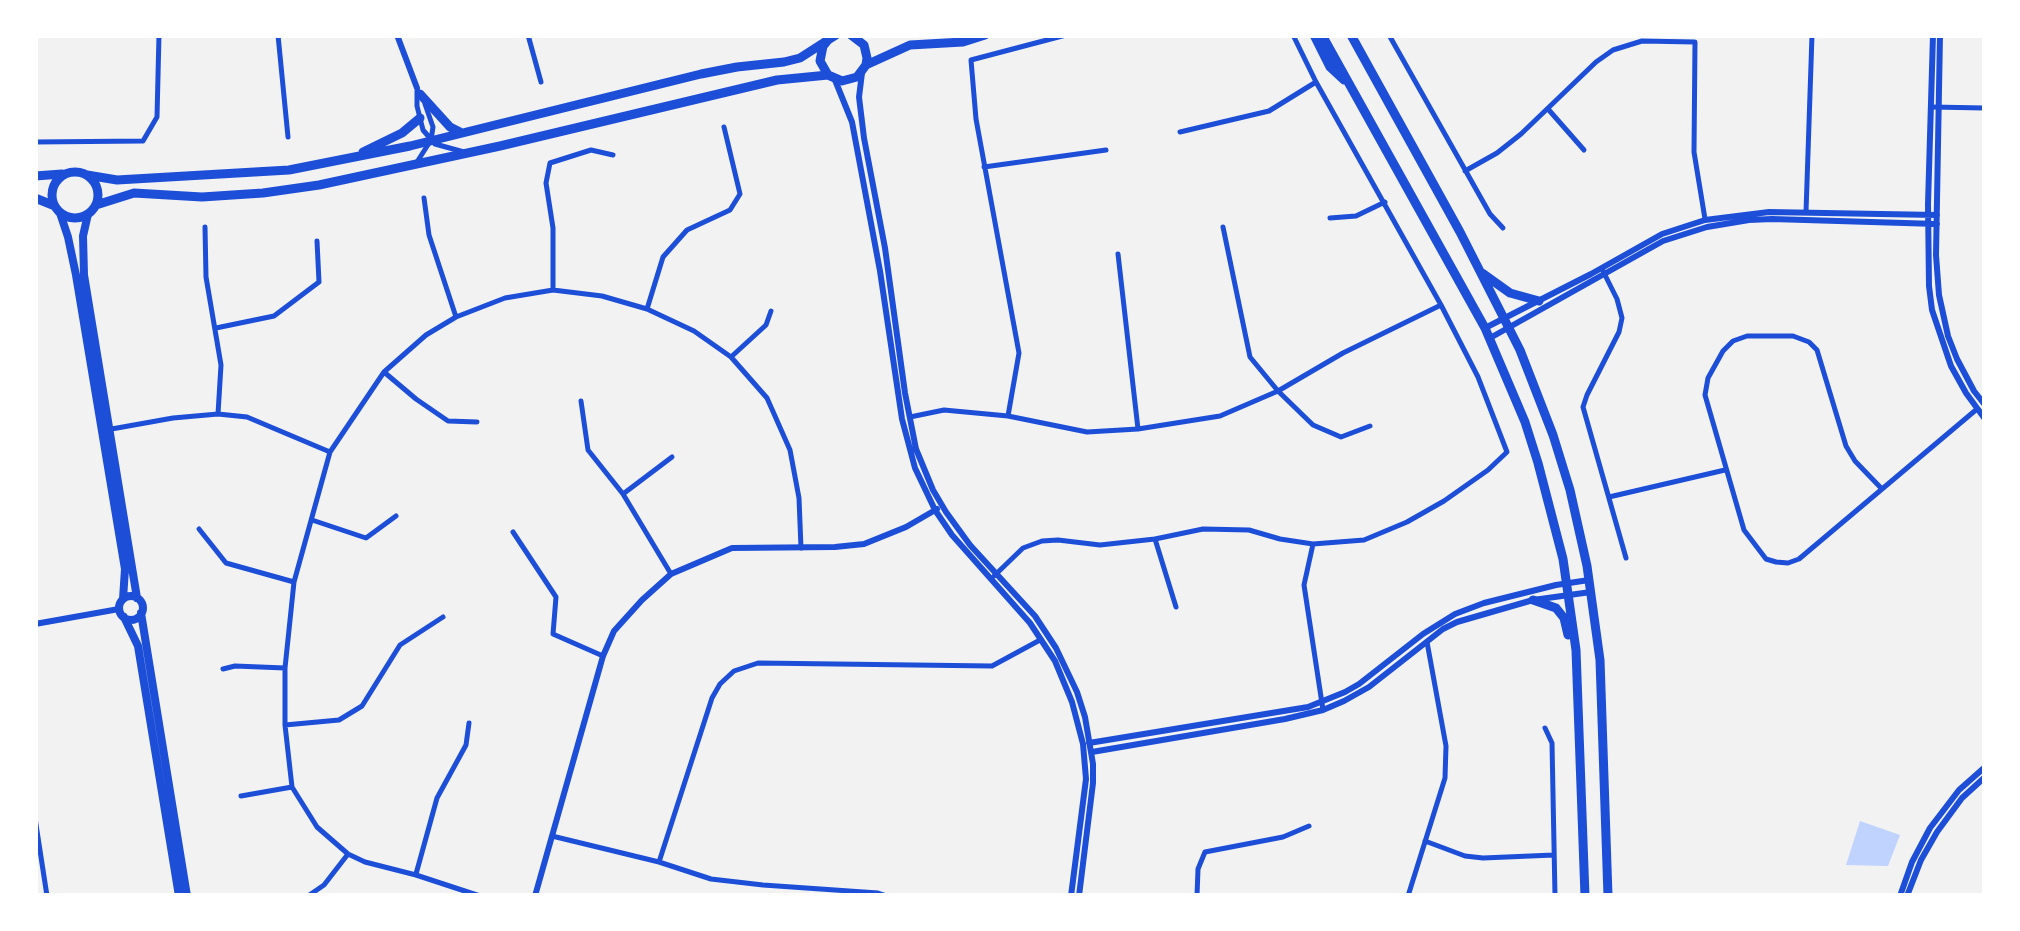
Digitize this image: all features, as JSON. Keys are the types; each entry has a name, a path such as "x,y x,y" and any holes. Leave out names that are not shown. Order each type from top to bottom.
{"main road":[{"path":"852,35 866,35"},
{"path":"852,35 864,45 868,58 864,68"},
{"path":"180,896 138,646 121,613 125,569 82,256 88,214 96,205 134,193 202,197 290,190 390,172 777,80 849,80 910,45 962,42 985,35"},
{"path":"1314,35 1330,67 1350,85"},
{"path":"1322,35 1488,333 1538,463 1568,589 1580,695 1585,896"},
{"path":"1351,35 1520,350 1570,490 1589,580 1600,660 1608,896"},
{"path":"831,77 823,68 820,53 832,37"},
{"path":"35,176 80,172 117,180 289,170 713,72 784,62 800,58 832,37"},
{"path":"418,91 450,127 460,132"},
{"path":"352,158 402,133 420,118"},
{"path":"65,174 52,192 68,237 142,604 187,896"},
{"path":"88,175 98,192 96,205"},
{"path":"35,198 74,218 88,214"},
{"path":"1480,271 1510,293 1538,302"},
{"path":"123,599 138,598"},
{"path":"1533,600 1556,608 1564,618 1574,689 1580,695"},
{"path":"121,613 134,619 141,613"}],"street":[{"path":"35,142 142,141 157,117 159,35"},
{"path":"278,35 288,137"},
{"path":"397,35 433,126 424,155 415,164"},
{"path":"528,35 542,82"},
{"path":"1008,416 1019,353 976,119 972,60 1066,35"},
{"path":"995,576 1024,548 1042,541 1100,544 1156,539 1203,529 1249,530 1313,544 1364,540 1444,501 1506,452 1478,378 1441,305 1316,82 1294,35"},
{"path":"1389,35 1490,214 1503,228"},
{"path":"1806,216 1812,35"},
{"path":"1937,35 1932,310 1951,366 1982,406 1985,419"},
{"path":"1465,171 1509,144 1613,50 1642,41 1695,42 1694,152 1706,223"},
{"path":"864,68 859,90 862,125 894,304 906,418"},
{"path":"831,77 852,122 906,418 923,467 939,508 1044,637 1064,679 1094,764 1079,896"},
{"path":"1180,132 1269,111 1316,82"},
{"path":"418,91 423,130 431,140 470,153"},
{"path":"1936,107 1985,108"},
{"path":"1548,109 1584,150"},
{"path":"647,309 663,257 687,230 730,210 740,194 724,127"},
{"path":"553,290 553,228 546,183 550,163 592,150 612,155"},
{"path":"984,167 1106,150"},
{"path":"424,198 429,236 456,317"},
{"path":"1330,218 1356,216 1385,202"},
{"path":"1507,324 1538,302 1706,223 1806,216 1932,220"},
{"path":"205,227 206,277 221,365 218,414"},
{"path":"1223,227 1250,356 1313,426 1342,436 1370,426"},
{"path":"216,328 274,316 319,282 317,240"},
{"path":"1118,254 1138,429"},
{"path":"1488,333 1603,272"},
{"path":"1603,272 1622,318 1583,407 1626,558"},
{"path":"480,896 348,854 317,827 292,787 285,668 294,582 330,452 384,372 426,335 456,317 505,298 553,290 602,296 647,309 694,330 730,357 767,398 790,450 799,498 801,548"},
{"path":"906,418 944,410 1008,416 1087,432 1138,429 1220,416 1278,391 1343,353 1441,305"},
{"path":"730,357 766,325 771,311"},
{"path":"1880,488 1846,446 1817,350 1799,337 1732,340 1708,378 1705,396 1744,530 1766,559 1776,562 1800,558 1982,406"},
{"path":"384,372 448,421 477,422"},
{"path":"581,401 588,450 623,494 671,574"},
{"path":"105,430 218,414 247,417 330,452"},
{"path":"623,494 672,457"},
{"path":"1609,497 1725,470"},
{"path":"535,896 603,656 614,631 642,600 671,574 732,548 836,548 864,544 906,528 939,508"},
{"path":"312,520 366,538 396,516"},
{"path":"199,529 226,563 294,582"},
{"path":"513,532 556,597 553,634 603,656"},
{"path":"1156,539 1176,608"},
{"path":"1313,544 1304,585 1323,706"},
{"path":"1087,748 1323,706 1443,629 1471,616 1589,580"},
{"path":"1425,638 1442,620 1469,608 1568,589 1591,592"},
{"path":"35,624 121,613"},
{"path":"286,726 339,720 362,706 400,645 443,617"},
{"path":"658,862 712,698 734,671 758,663 992,666 1044,637"},
{"path":"1408,896 1445,778 1446,746 1425,638"},
{"path":"223,669 285,668"},
{"path":"416,875 437,798 466,745 470,723"},
{"path":"1545,728 1552,743 1555,896"},
{"path":"1070,896 1085,795 1087,748"},
{"path":"1903,896 1912,862 1930,828 1959,790 1985,767"},
{"path":"1903,896 1936,832 1985,776"},
{"path":"242,796 292,787"},
{"path":"35,818 47,896"},
{"path":"1196,896 1198,869 1206,852 1283,836 1309,826"},
{"path":"552,836 711,879 887,896"},
{"path":"1425,842 1464,856 1483,858 1554,855"},
{"path":"308,896 324,885 348,854"}],"water":[{"path":"1860,821 1900,835 1888,866 1846,865"}]}
